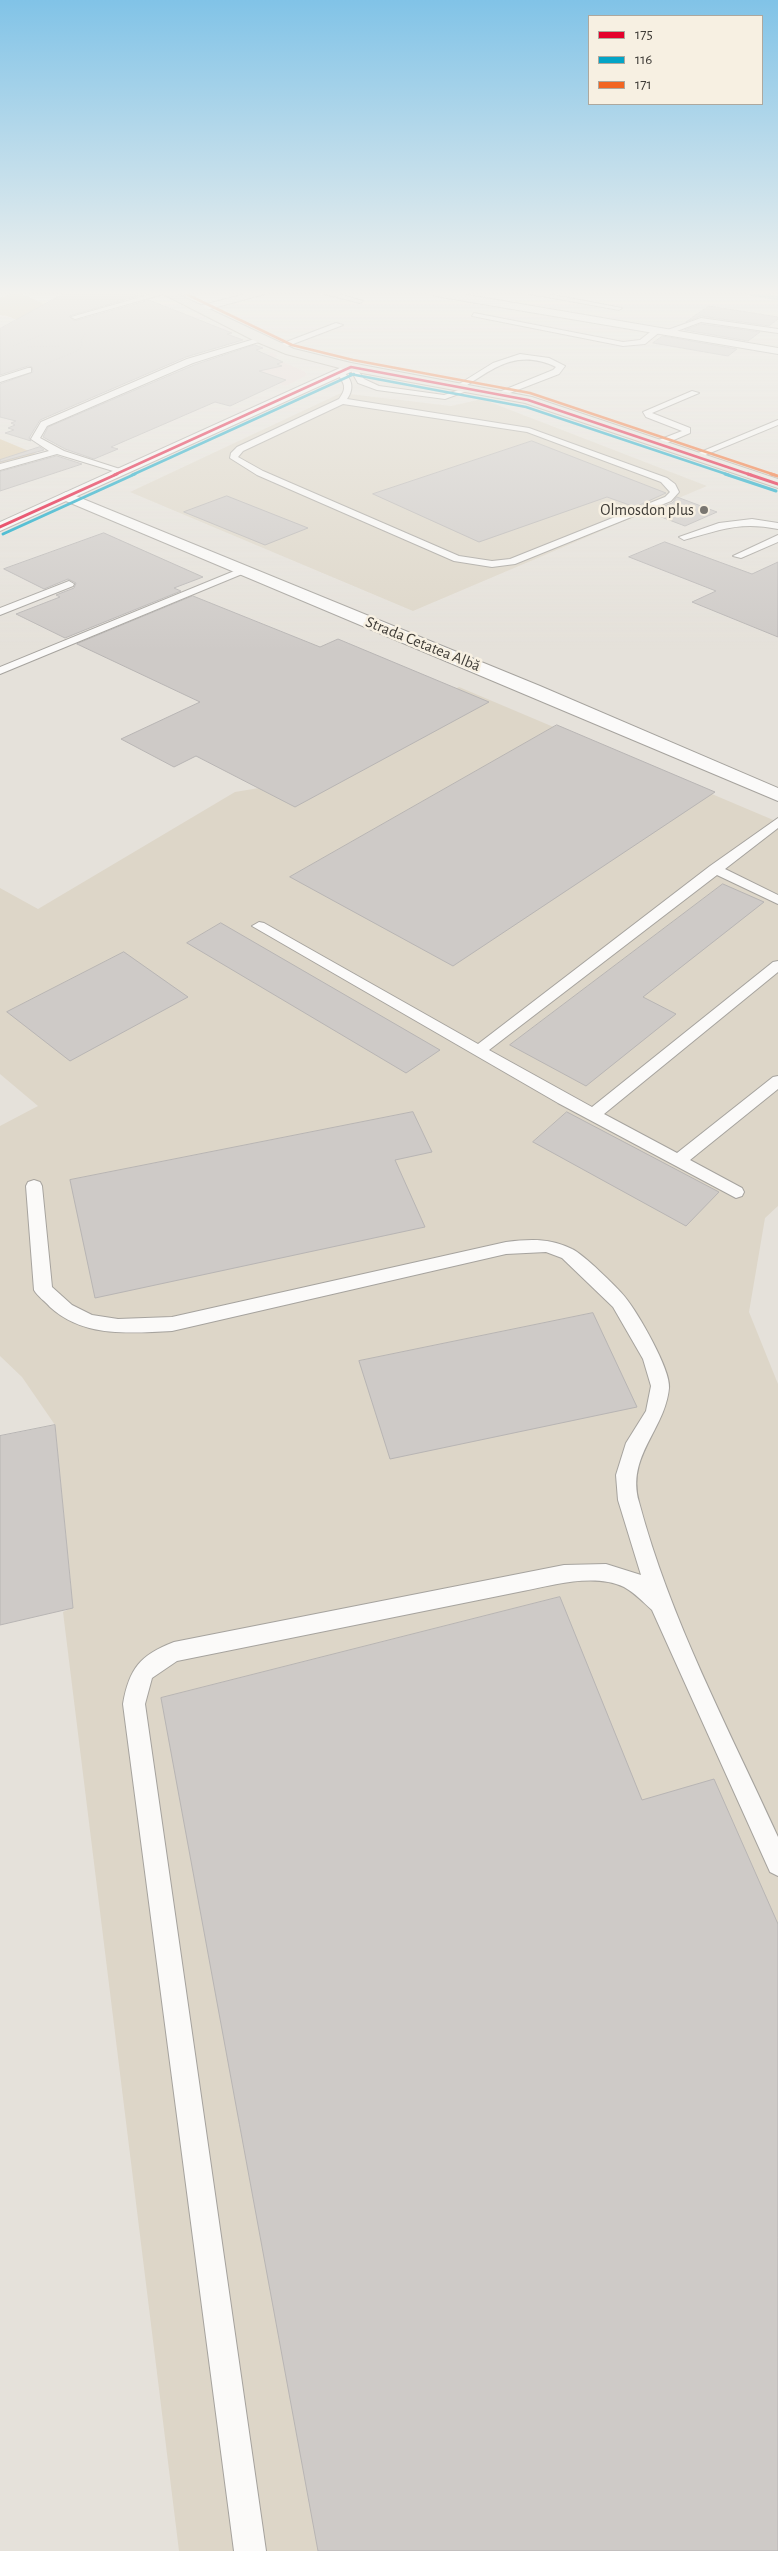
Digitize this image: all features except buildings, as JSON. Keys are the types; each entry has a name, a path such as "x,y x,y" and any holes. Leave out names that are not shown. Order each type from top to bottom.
{"main road":[{"path":"566,412 778,484"}],"street":[{"path":"0,527 252,412"},
{"name":"Strada Cetatea Albă","path":"66,496 778,795"}],"lane":[{"path":"72,412 44,424 35,441 58,451 120,472"},
{"path":"319,412 240,449 235,453 234,458 260,473 457,560 492,564 512,562 668,499 675,492 672,486 664,480 529,430 413,412"},
{"path":"647,412 649,415 686,430 686,433 659,443"},
{"path":"695,456 778,422"},
{"path":"0,467 58,451"},
{"path":"684,537 739,521 763,522 778,526"},
{"path":"738,556 778,538"},
{"path":"0,671 244,570"},
{"path":"0,612 69,584"},
{"path":"480,1050 778,822"},
{"path":"715,870 778,900"},
{"path":"259,926 592,1115 736,1192"},
{"path":"592,1115 778,966"},
{"path":"678,1161 778,1081"},
{"path":"34,1186 43,1290 68,1312 96,1324 136,1326 172,1324 506,1248 530,1245 548,1246 568,1254 619,1302 652,1358 660,1386 655,1412 636,1443 626,1475 628,1500 660,1603 778,1864"},
{"path":"250,2551 134,1704 138,1680 152,1664 174,1652 576,1573 603,1574 632,1581 660,1603"}],"shaded area":[{"path":"300,412 516,412 707,486 413,611 130,492"},
{"path":"0,439 36,454 0,463"},
{"path":"459,687 778,822 778,1206 765,1218 749,1312 778,1384 778,2551 179,2551 63,1612 73,1607 55,1425 22,1377 0,1356 0,1126 38,1106 0,1074 0,888 38,909 235,792 259,788"}],"transit line":[{"name":"175","path":"0,527 252,412"},
{"name":"116","path":"3,534 271,412"},
{"name":"116","path":"541,412 776,491"},
{"name":"175","path":"564,412 778,484"},
{"name":"171","path":"587,412 778,476"}],"place":[{"name":"Olmosdon plus","path":"704,510"}]}
